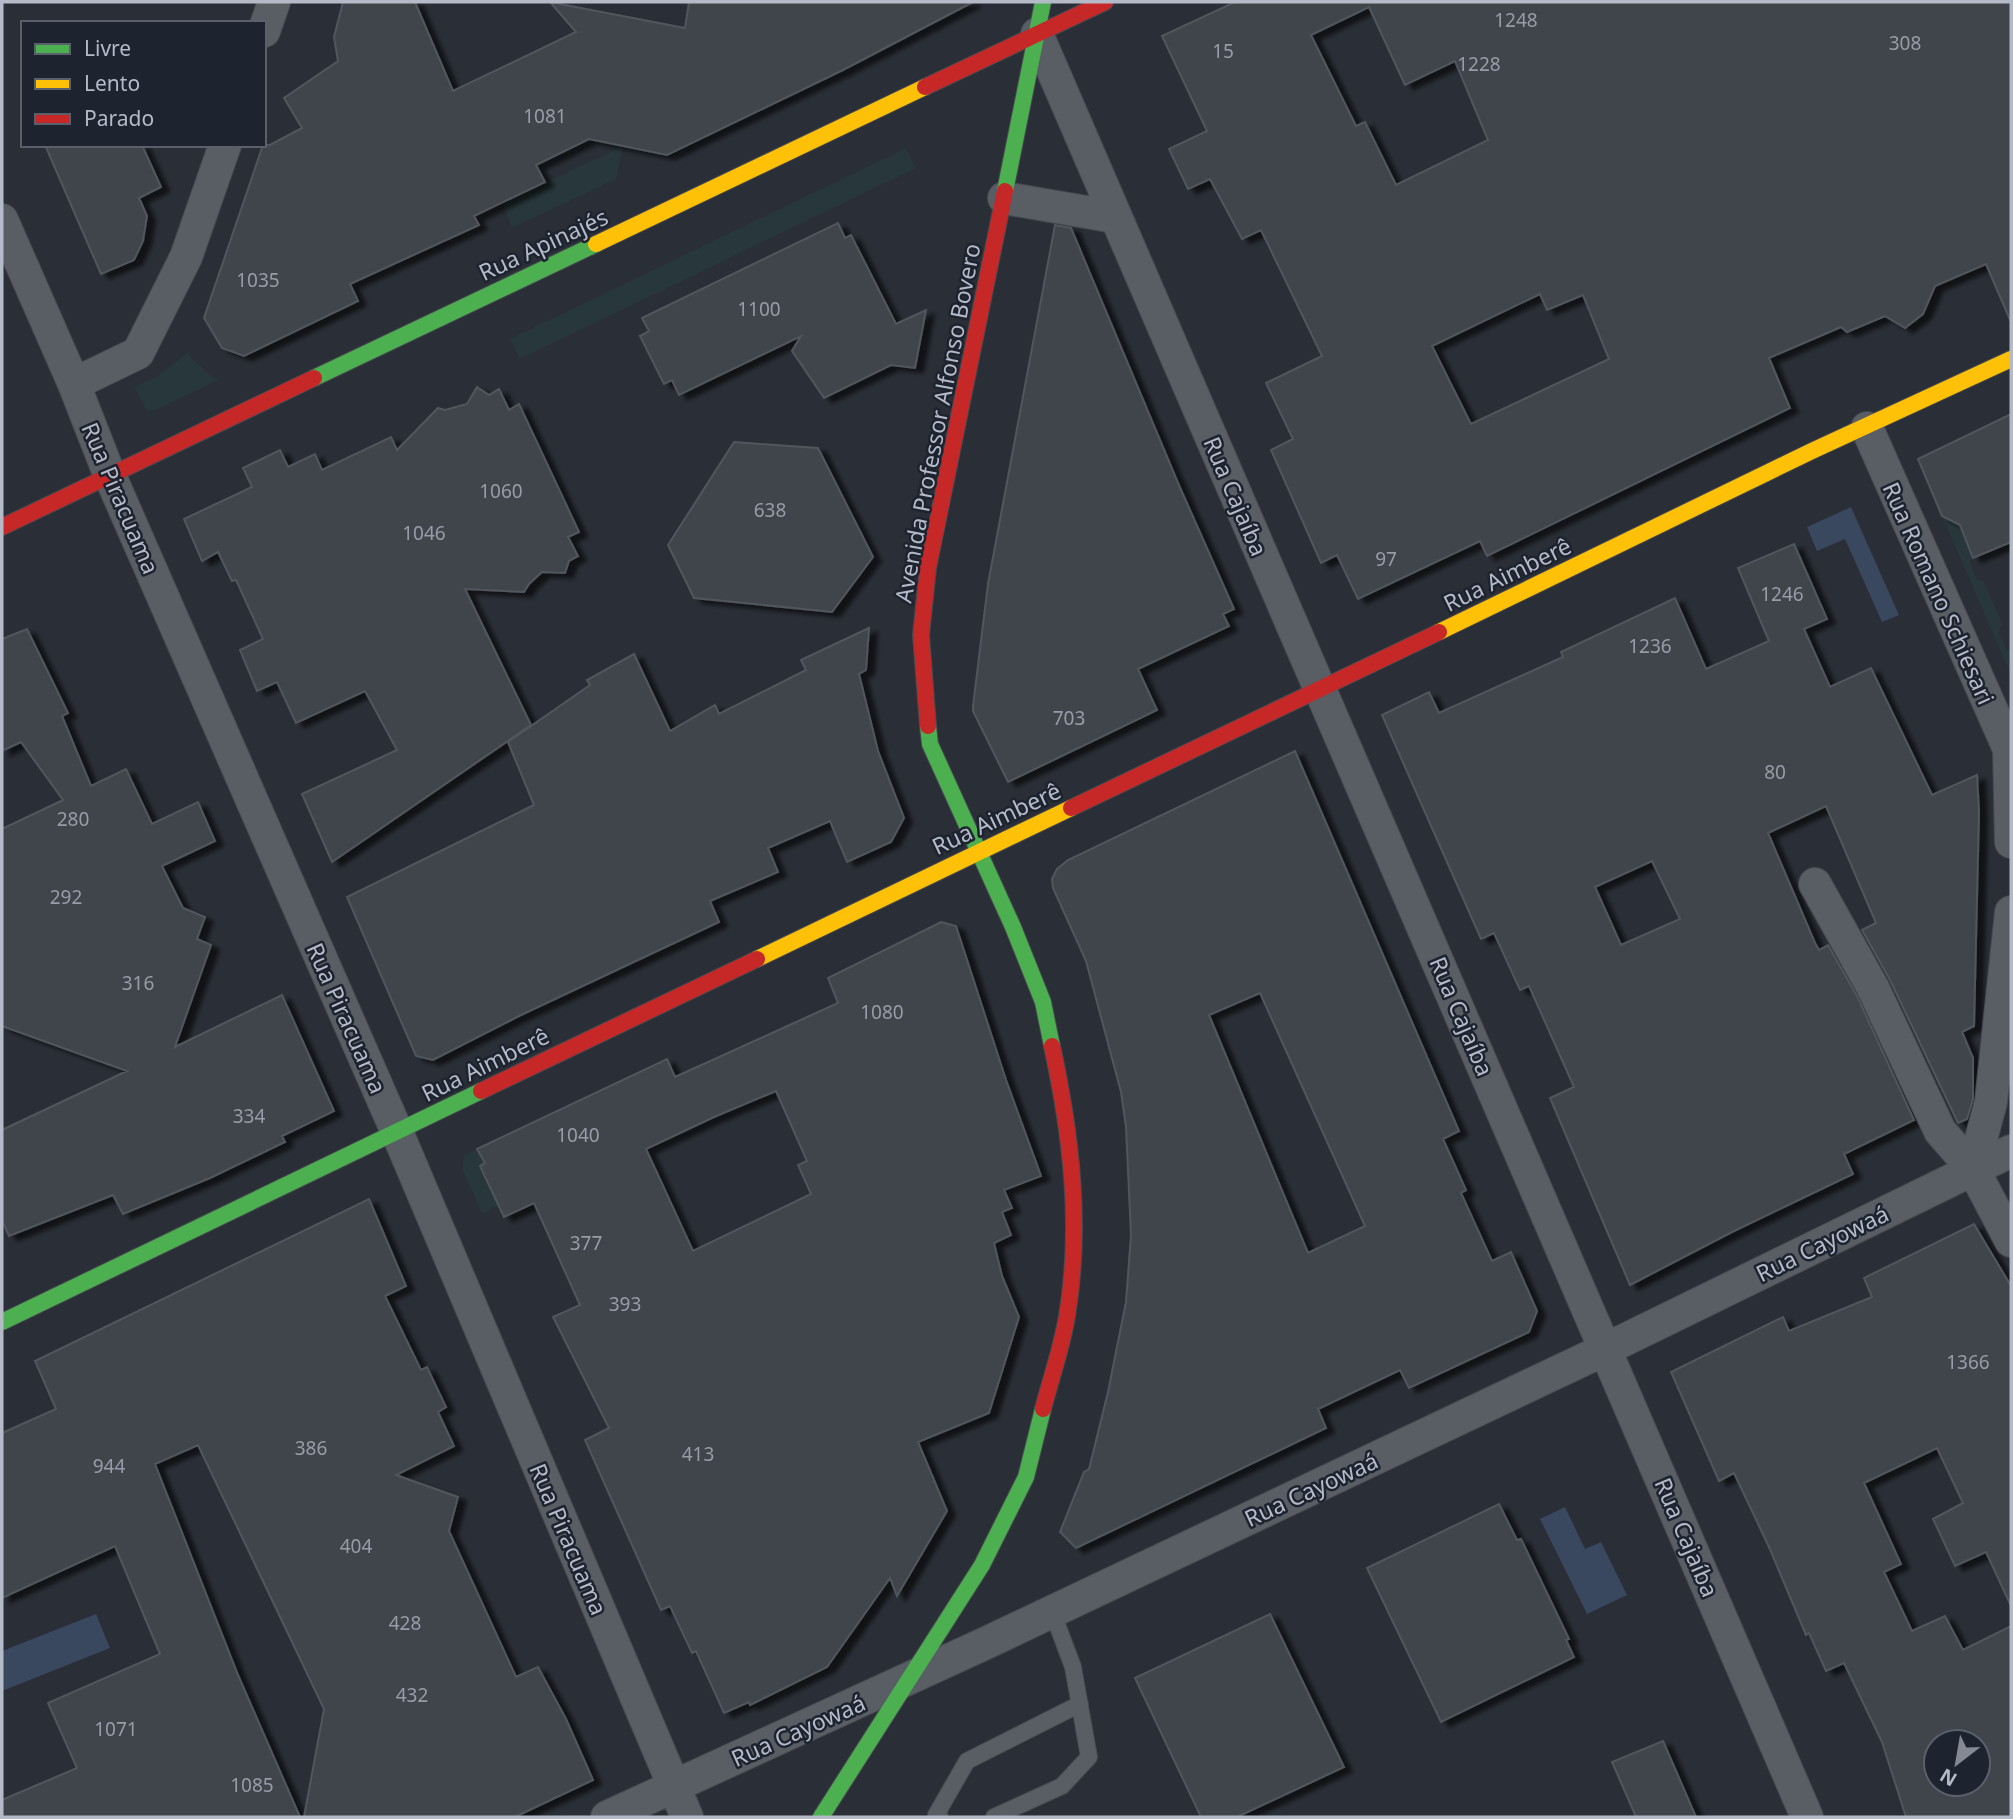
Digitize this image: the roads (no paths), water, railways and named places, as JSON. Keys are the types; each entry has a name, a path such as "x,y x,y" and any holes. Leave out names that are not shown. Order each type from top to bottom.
{"street":[{"path":"266,25 274,2"},
{"name":"Avenida Professor Alfonso Bovero","path":"821,1817 982,1565 1026,1477 1067,1316 1074,1241 1072,1163 1043,1002 1013,927 930,744 924,699 921,635 928,568 1043,2"},
{"name":"Rua Apinajés","path":"2,527 1105,2"},
{"name":"Rua Cajaíba","path":"1037,34 1807,1817"},
{"path":"74,384 138,353 186,257 224,147"},
{"path":"1004,198 1115,217"},
{"name":"Rua Piracuama","path":"2,220 74,384 110,476 397,1132 687,1817"},
{"name":"Rua Aimberê","path":"2,1322 1802,456 2011,359"},
{"name":"Rua Romano Schiesari","path":"1867,428 2010,751 2011,842"},
{"path":"1815,884 1873,988 1940,1131 1973,1170 2011,1241"},
{"path":"1973,1170 1991,1102 2011,912"},
{"name":"Rua Cayowaá","path":"607,1817 908,1680 1606,1349 2011,1152"}],"lane":[{"path":"994,1817 1062,1786 1089,1757 1071,1659 1052,1611"},
{"path":"940,1817 936,1815 967,1761 1080,1704"}],"water":[{"path":"1851,507 1899,615 1882,622 1845,539 1817,551 1807,527"},
{"path":"1565,1507 1585,1549 1601,1542 1627,1595 1587,1614 1540,1519"},
{"path":"96,1614 110,1648 2,1691 2,1651"}]}
